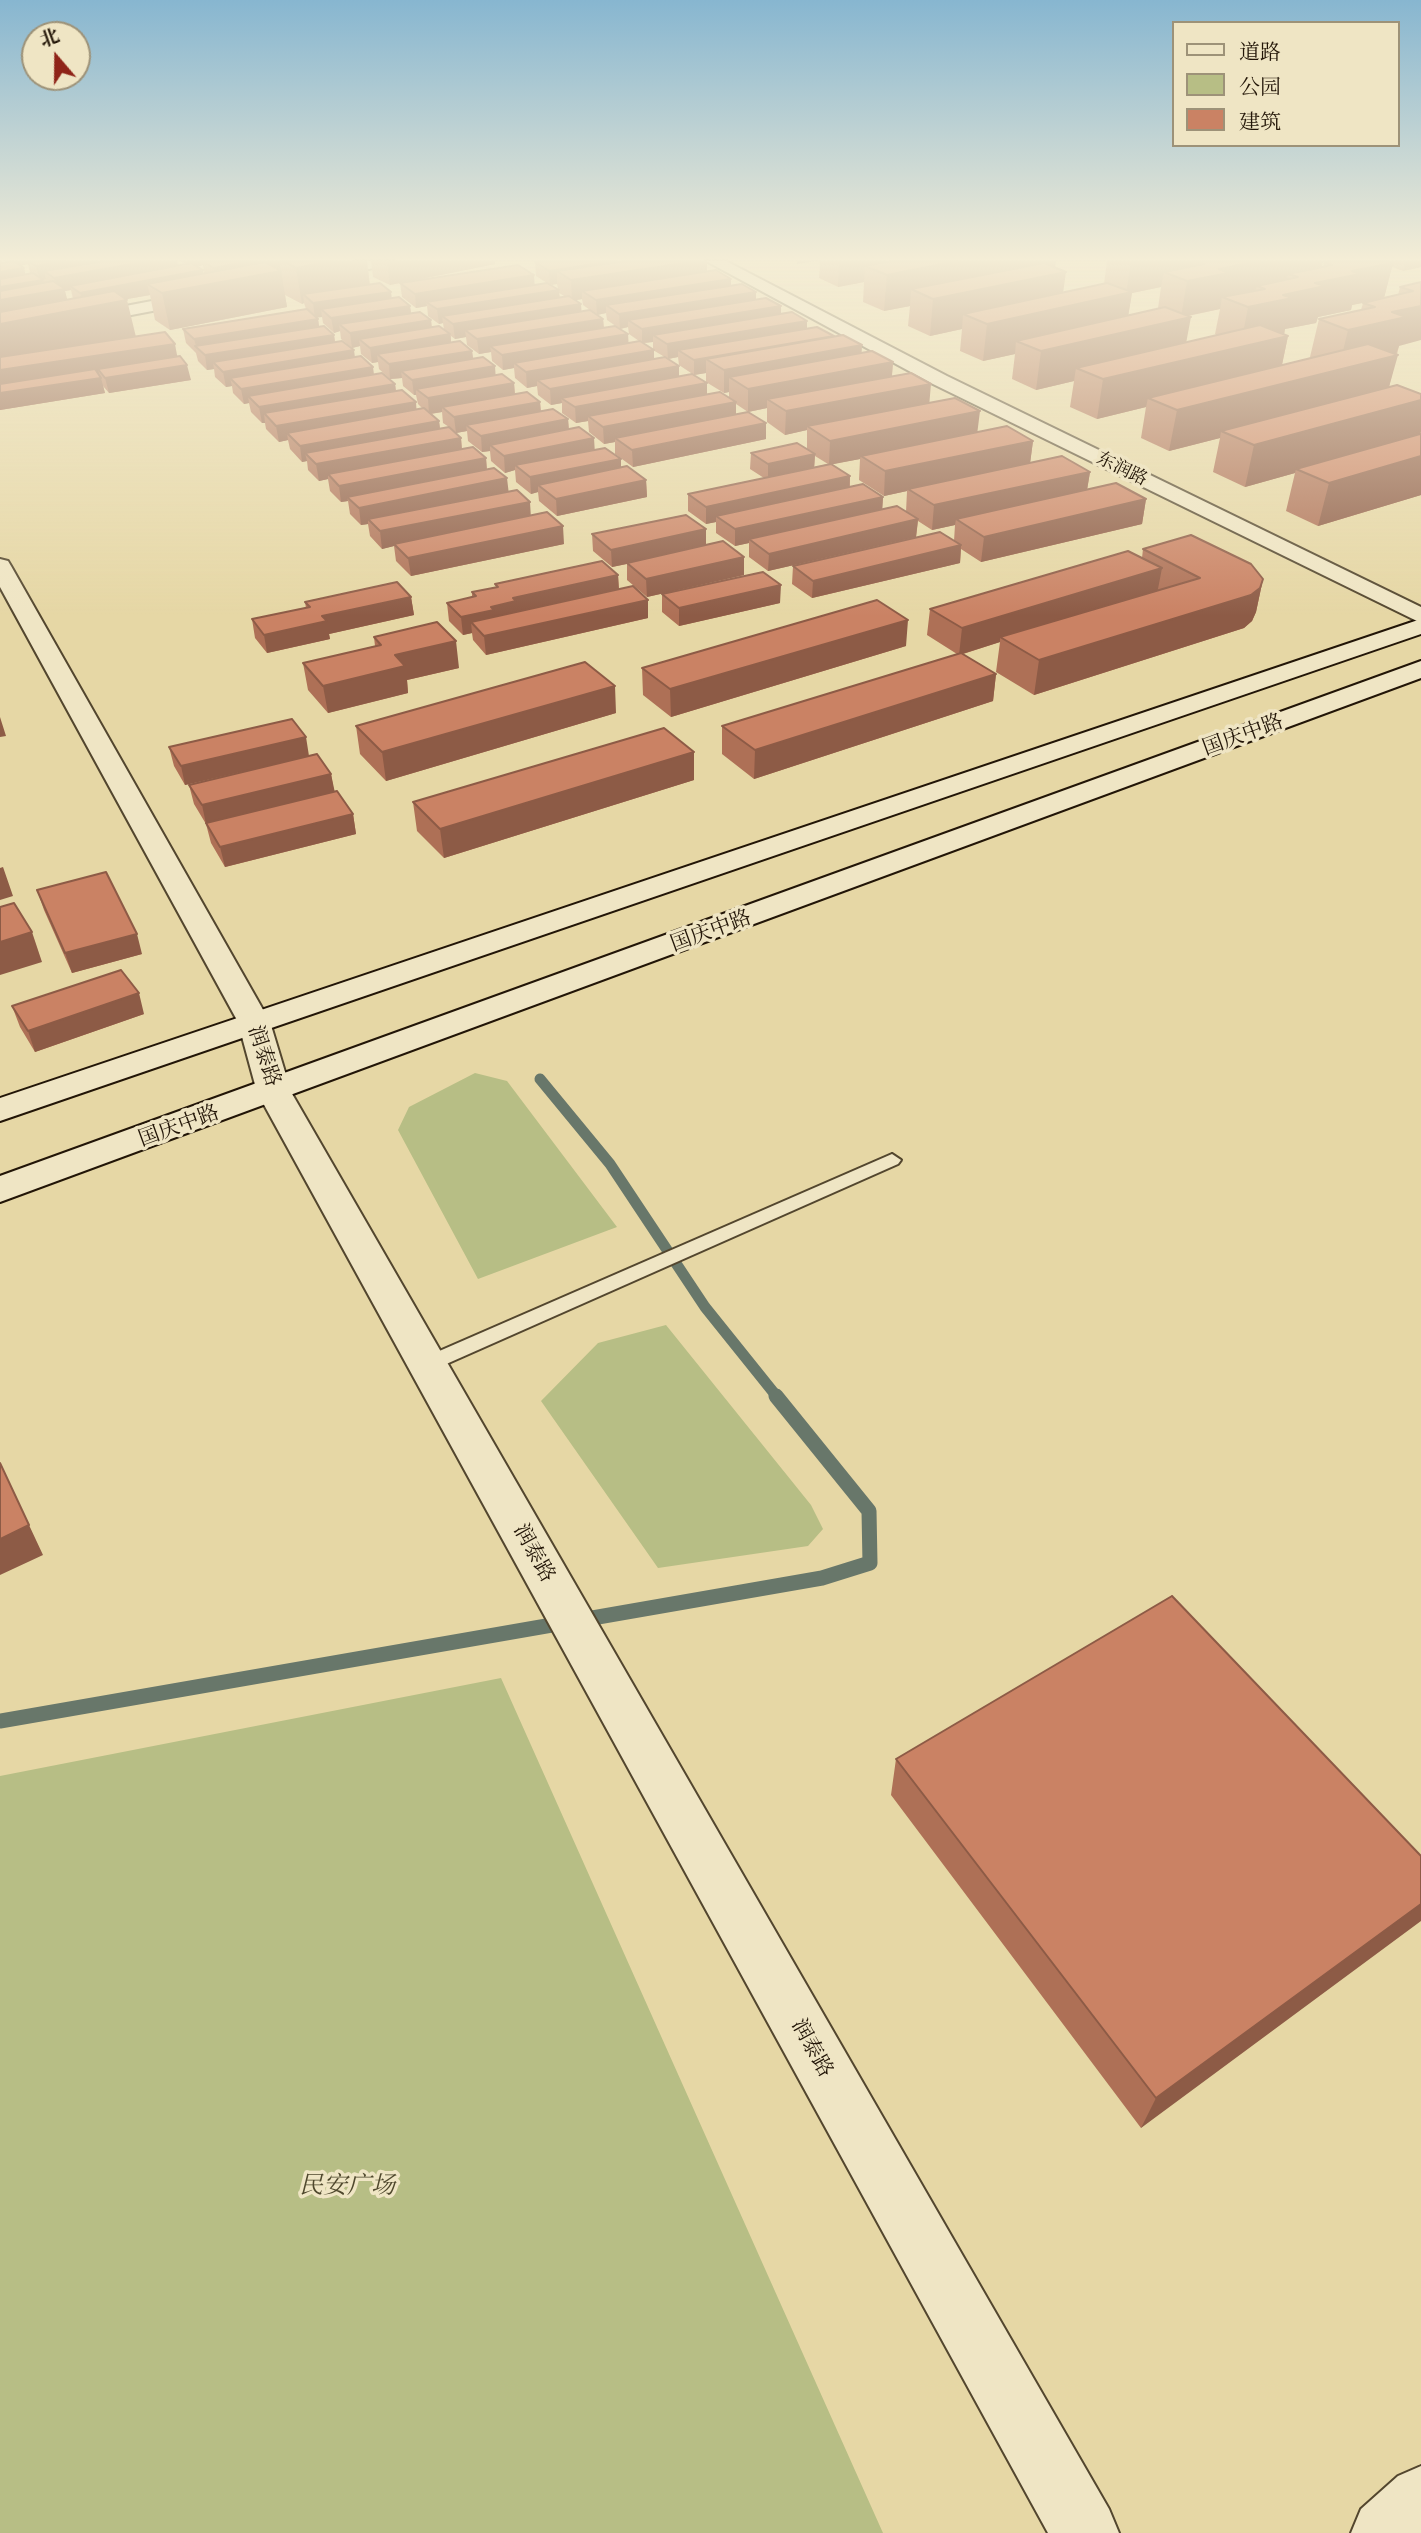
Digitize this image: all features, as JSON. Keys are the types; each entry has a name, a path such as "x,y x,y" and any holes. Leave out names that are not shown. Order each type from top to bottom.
{"street":[{"name":"东润路","path":"938,379 1421,616"},
{"name":"润泰路","path":"0,566 254,1022 274,1092 1085,2533"},
{"path":"0,1110 1421,626"},
{"name":"国庆中路","path":"0,1190 274,1092 1421,669"},
{"path":"1385,2533 1421,2499"}],"lane":[{"path":"428,1364 892,1160"}],"green space":[{"path":"475,1073 507,1081 617,1227 478,1279 398,1130 409,1107"},
{"path":"666,1325 811,1505 823,1529 808,1546 658,1568 541,1401 598,1343"},
{"name":"民安广场","path":"501,1678 883,2533 0,2533 0,1776"}],"building":[{"path":"30,379 93,379 0,393 0,384"},
{"path":"231,379 300,379 241,389"},
{"path":"346,379 389,379 395,384 259,407 248,396"},
{"path":"472,379 509,379 514,383 428,398 416,389"},
{"path":"541,379 605,379 550,389 537,380"},
{"path":"664,379 701,379 707,383 575,407 561,398"},
{"path":"732,379 801,379 748,389"},
{"path":"877,379 922,379 931,384 786,411 767,399"},
{"path":"1225,379 1301,379 1177,410 1148,398"},
{"path":"1397,385 1421,394 1421,400 1254,445 1221,431"},
{"path":"402,390 416,402 276,426 264,413"},
{"path":"527,392 540,402 454,417 442,407"},
{"path":"720,392 736,402 603,427 588,416"},
{"path":"955,398 980,411 830,441 807,426"},
{"path":"424,408 439,421 300,446 287,433"},
{"path":"553,409 568,419 481,436 466,425"},
{"path":"748,412 766,423 632,450 615,438"},
{"path":"1007,426 1033,441 885,471 861,456"},
{"path":"449,427 461,438 316,464 305,453"},
{"path":"579,427 594,438 504,456 490,445"},
{"path":"1421,434 1421,456 1329,483 1296,469"},
{"path":"797,443 815,454 768,464 751,453"},
{"path":"473,447 486,458 339,486 328,474"},
{"path":"605,448 621,459 530,477 515,465"},
{"path":"1062,456 1090,472 934,505 908,489"},
{"path":"831,464 850,476 706,507 688,494"},
{"path":"627,466 646,480 556,499 538,485"},
{"path":"494,468 507,478 359,508 347,497"},
{"path":"1116,483 1146,499 984,537 956,519"},
{"path":"863,484 883,497 735,529 716,516"},
{"path":"517,490 530,502 380,531 368,519"},
{"path":"897,506 918,519 769,554 749,539"},
{"path":"547,512 563,526 408,558 394,544"},
{"path":"686,515 706,529 611,550 592,534"},
{"path":"940,532 961,545 813,581 793,566"},
{"path":"1191,535 1251,564 1263,579 1260,588 1251,595 1039,660 1000,637 1200,578 1143,549"},
{"path":"723,541 744,557 646,579 627,563"},
{"path":"1128,551 1162,568 962,628 930,609"},
{"path":"602,561 618,575 513,598 516,601 491,607 494,610 461,617 447,603 476,596 472,592 498,587 495,584"},
{"path":"763,572 781,585 679,608 662,594"},
{"path":"397,582 411,597 322,616 327,621 264,635 252,619 310,607 305,602"},
{"path":"633,586 648,600 484,636 471,622"},
{"path":"877,600 908,620 670,689 642,668"},
{"path":"437,622 456,641 395,655 405,666 323,686 303,663 381,645 374,637"},
{"path":"961,653 996,674 755,750 722,726"},
{"path":"585,662 615,686 382,752 356,726"},
{"path":"292,719 306,737 181,766 169,747"},
{"path":"664,728 694,752 440,829 413,802"},
{"path":"317,754 331,774 202,805 189,785"},
{"path":"337,791 353,814 220,847 206,823"},
{"path":"106,872 137,934 65,953 37,890"},
{"path":"14,903 32,932 0,942 0,907"},
{"path":"121,970 139,993 28,1031 12,1006"},
{"path":"0,1463 29,1525 0,1539"},
{"path":"1172,1596 1421,1856 1421,1904 1156,2098 896,1759"}],"waterway":[{"path":"540,1079 610,1164 705,1307 778,1398"},
{"path":"0,1721 822,1578 870,1563 869,1511 776,1396"}]}
